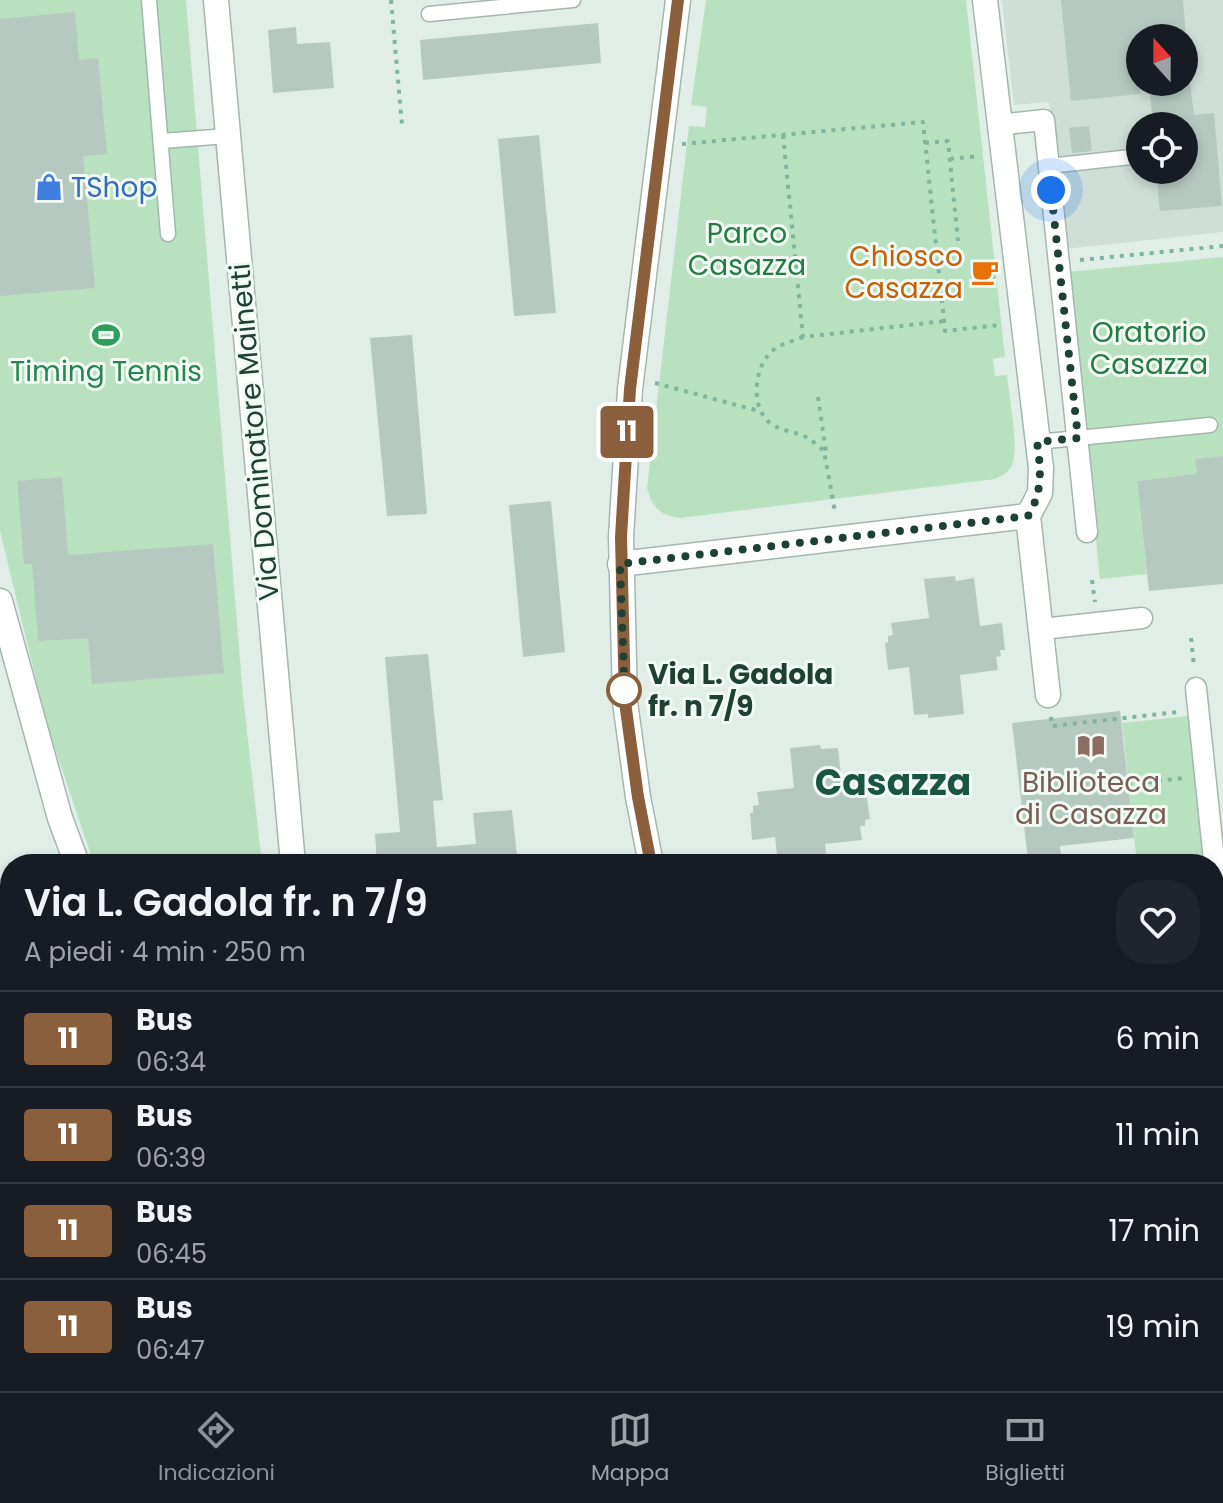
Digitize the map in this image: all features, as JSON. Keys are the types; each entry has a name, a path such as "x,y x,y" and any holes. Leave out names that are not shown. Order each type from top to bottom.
{"street":[{"name":"Via Dominatore Mainetti","path":"216,0 292,854"},
{"path":"649,854 625,702 620,564 630,389 678,0"},
{"path":"985,0 1041,468 1040,493 1028,516 1050,707"},
{"path":"1007,124 1044,120 1087,532"},
{"path":"620,564 1028,516"},
{"path":"0,601 60,818 73,854"},
{"path":"1042,629 1142,618"},
{"path":"1196,688 1216,854"}],"lane":[{"path":"149,0 168,234"},
{"path":"429,14 573,0"},
{"path":"161,141 228,136"},
{"path":"1049,166 1126,158"},
{"path":"1037,442 1210,425"}],"path":[{"path":"391,0 402,125"},
{"path":"687,145 923,122 945,331 1006,324"},
{"path":"783,135 803,337"},
{"path":"925,143 948,141 958,241"},
{"path":"950,159 988,155"},
{"path":"1058,262 1223,246"},
{"path":"759,411 756,385 769,354 785,344 803,337 945,321"},
{"path":"653,382 759,411 781,430 805,436 824,451 827,458"},
{"path":"818,397 835,512"},
{"path":"1191,638 1196,688"},
{"path":"1050,707 1052,726 1198,710"},
{"path":"1128,784 1206,776"}],"shaded area":[{"path":"1002,0 1223,0 1223,232 1065,249 1049,102 1014,105"}],"green space":[{"name":"Timing Tennis","path":"0,0 186,0 243,696 261,854 91,854 47,725 0,531"},
{"name":"Parco Casazza","path":"706,0 966,0 1005,357 993,359 995,376 1007,375 1014,436 1011,467 1004,474 995,479 680,518 662,512 652,501 647,488 689,126 705,127 707,107 691,105"},
{"name":"Oratorio Casazza","path":"1223,257 1223,456 1196,459 1197,475 1137,481 1147,574 1100,579 1068,272"},
{"path":"1189,716 1205,854 1136,854 1122,723"}],"building":[{"path":"1061,0 1183,0 1185,24 1126,24 1126,95 1071,101"},
{"path":"75,12 79,60 98,58 107,154 83,156 95,288 0,296 0,19"},
{"path":"598,23 601,63 423,80 420,40"},
{"path":"296,27 297,44 330,42 334,88 273,93 268,30"},
{"path":"1150,96 1192,96 1194,112 1152,112"},
{"path":"1214,113 1222,206 1160,211 1157,184 1198,184 1198,115"},
{"path":"1089,126 1092,151 1072,153 1069,128"},
{"path":"539,135 556,313 514,316 498,139"},
{"name":"Chiosco Casazza","path":"994,260 996,281 976,284 974,262"},
{"path":"412,335 427,514 387,516 370,338"},
{"path":"1223,456 1223,584 1149,591 1137,481 1197,474 1195,459"},
{"path":"62,477 68,555 213,544 224,673 92,684 88,638 38,641 32,564 24,564 17,481"},
{"path":"551,501 565,652 523,657 509,505"},
{"path":"955,576 956,581 974,578 980,626 1002,623 1005,650 1000,650 1001,656 996,657 998,670 960,675 964,714 928,718 928,714 914,715 909,667 888,670 885,643 888,636 893,635 891,623 929,618 924,579"},
{"path":"428,654 443,800 433,801 437,847 476,844 473,813 512,810 517,854 376,854 375,834 400,832 385,657"},
{"path":"1120,711 1134,838 1060,846 1061,854 1027,854 1012,723"},
{"path":"820,745 821,749 838,748 843,795 866,792 870,819 865,820 865,826 860,826 862,840 825,844 826,854 777,854 775,837 752,840 750,813 753,813 753,806 759,805 757,792 794,788 790,748"}],"bus line":[{"name":"11","path":"649,854 625,702 621,537 630,389 678,0"}],"place":[{"name":"TShop","path":"49,187"},
{"name":"Chiosco Casazza","path":"985,272"},
{"name":"Timing Tennis","path":"106,335"},
{"name":"Via L. Gadola fr. n 7/9","path":"624,690"},
{"name":"Biblioteca di Casazza","path":"1091,746"}],"district":[{"name":"Casazza","path":"893,782"}],"route":[{"path":"624,690 625,702 620,564 1028,516 1040,493 1041,468 1037,442 1078,438 1051,190"}]}
